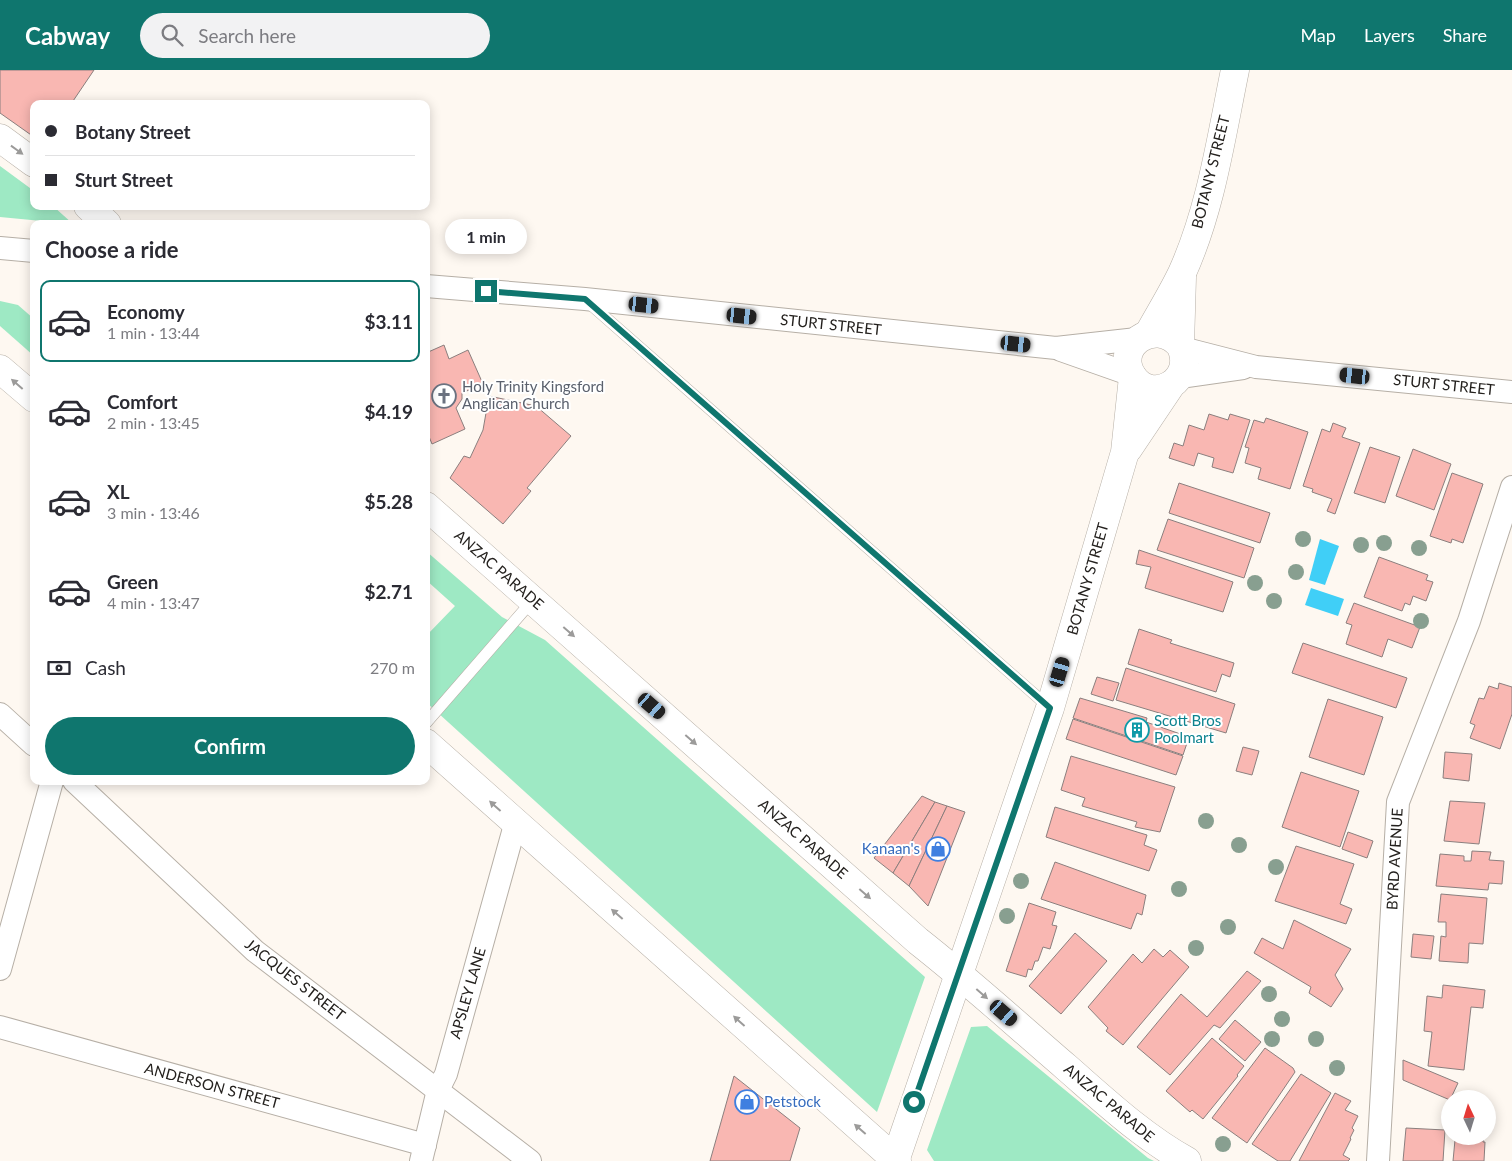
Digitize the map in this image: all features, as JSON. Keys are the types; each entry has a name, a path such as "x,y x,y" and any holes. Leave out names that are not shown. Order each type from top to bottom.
{"main road":[{"name":"BOTANY STREET","path":"1143,336 1182,273 1202,217 1213,177 1235,70"},
{"path":"0,138 30,160"},
{"path":"92,210 103,220"},
{"name":"BOTANY STREET","path":"1181,347 1182,273"},
{"path":"1166,334 1181,347 1185,363 1175,381 1154,389 1146,387 1132,376 1128,360 1132,345 1143,336 1166,334"},
{"path":"0,369 30,395"},
{"name":"BOTANY STREET","path":"896,1160 1050,708 1126,452 1132,376"},
{"name":"BOTANY STREET","path":"1126,452 1175,381"},
{"name":"ANZAC PARADE","path":"430,510 918,941 959,974 1124,1118 1160,1146 1187,1161"},
{"path":"430,747 516,825 896,1160"}],"street":[{"path":"0,248 30,251"},
{"name":"STURT STREET","path":"430,286 585,299 1056,348 1143,336"},
{"name":"STURT STREET","path":"1181,347 1256,366 1512,392"},
{"name":"STURT STREET","path":"1056,348 1132,376"},
{"name":"STURT STREET","path":"1175,381 1256,366"},
{"name":"BYRD AVENUE","path":"1378,1161 1398,802 1469,621 1512,487"},
{"path":"0,714 30,740"},
{"path":"0,969 51,785"},
{"name":"JACQUES STREET","path":"78,785 254,951 530,1161"},
{"name":"APSLEY LANE","path":"423,1153 438,1090 446,1074 516,825"},
{"name":"ANDERSON STREET","path":"0,1027 423,1153"}],"lane":[{"path":"585,299 1050,708"},
{"path":"430,718 533,600"}],"green space":[{"path":"0,166 30,188 30,210 57,210 69,220 31,220 0,217"},
{"path":"0,301 18,305 30,316 30,352 0,326"},
{"path":"430,554 502,617 545,640 925,977 877,1112 430,706 430,632 455,606 430,584"},
{"path":"987,1026 1154,1161 934,1161 927,1150 971,1027"}],"water":[{"path":"1320,539 1339,546 1325,585 1309,580"},
{"path":"1311,588 1344,599 1338,616 1305,605"}],"building":[{"path":"0,70 94,70 74,100 30,100 30,134 0,113"},
{"name":"Holy Trinity Kingsford Anglican Church","path":"444,345 449,359 468,350 483,384 462,393 462,399 456,408 465,429 432,444 430,439 430,351"},
{"path":"489,396 536,406 571,436 527,488 531,491 503,524 450,478 464,456 470,458 483,430"},
{"path":"1209,414 1228,420 1230,414 1250,420 1233,473 1212,467 1214,458 1198,453 1194,466 1169,458 1174,443 1183,446 1189,425 1204,430"},
{"path":"1266,418 1308,432 1290,489 1258,479 1261,468 1245,463 1249,448 1245,447 1254,420 1264,423"},
{"path":"1333,423 1346,428 1342,437 1360,443 1335,514 1327,511 1332,499 1312,492 1313,489 1303,486 1322,429 1330,432"},
{"path":"1370,447 1400,457 1385,503 1354,493"},
{"path":"1413,449 1451,464 1434,510 1396,496"},
{"path":"1452,473 1483,484 1463,543 1452,539 1451,543 1430,536"},
{"path":"1179,483 1270,513 1260,543 1169,513"},
{"path":"1168,519 1254,548 1244,578 1157,550"},
{"path":"1139,550 1233,582 1223,612 1145,588 1151,567 1136,564"},
{"path":"1379,557 1428,575 1426,580 1433,582 1426,601 1413,596 1410,605 1405,603 1402,611 1364,597"},
{"path":"1354,603 1420,627 1412,648 1388,639 1382,657 1346,644 1352,625 1346,623"},
{"path":"1139,629 1172,640 1170,643 1234,663 1230,677 1222,674 1216,692 1128,664"},
{"path":"1303,643 1407,678 1396,708 1292,673"},
{"path":"1126,668 1235,704 1226,733 1116,700"},
{"path":"1097,677 1119,683 1113,701 1091,694"},
{"path":"1499,683 1512,687 1512,714 1500,749 1470,738 1475,725 1470,723 1479,698 1484,699 1489,686 1498,689"},
{"name":"Scott Bros Poolmart","path":"1080,698 1147,718 1146,722 1189,737 1183,755 1073,718"},
{"path":"1328,699 1383,717 1364,775 1309,757"},
{"path":"1073,719 1183,756 1176,775 1066,739"},
{"path":"1243,747 1259,751 1252,775 1236,771"},
{"path":"1445,752 1472,754 1469,781 1443,778"},
{"path":"1071,756 1175,787 1160,832 1135,827 1137,822 1082,806 1085,798 1061,790"},
{"path":"1301,772 1359,791 1340,847 1282,827"},
{"path":"922,796 935,802 893,873 874,858"},
{"path":"1450,801 1485,803 1479,844 1444,841"},
{"path":"935,802 947,806 909,886 893,873"},
{"name":"Kanaan's","path":"947,806 965,812 928,906 909,886"},
{"path":"1055,807 1147,835 1144,845 1157,850 1149,871 1046,837"},
{"path":"1348,832 1373,841 1367,858 1342,849"},
{"path":"1296,846 1354,864 1340,904 1352,909 1346,924 1275,901"},
{"path":"1472,851 1491,852 1489,860 1504,861 1502,884 1489,883 1488,890 1436,886 1440,854 1464,856 1464,861 1471,861"},
{"path":"1055,862 1146,895 1142,915 1137,913 1131,929 1041,899"},
{"path":"1441,894 1487,898 1483,944 1469,943 1468,963 1439,961 1441,936 1446,937 1446,922 1438,922"},
{"path":"1029,903 1056,912 1052,925 1057,926 1050,949 1043,947 1038,961 1035,961 1032,970 1028,969 1026,977 1006,971"},
{"path":"1294,920 1351,949 1335,975 1343,989 1331,1007 1309,993 1311,987 1254,953 1262,938 1283,949"},
{"path":"1075,933 1107,961 1061,1014 1029,986"},
{"path":"1413,934 1434,936 1431,959 1411,957"},
{"path":"1154,949 1163,957 1170,950 1189,967 1123,1045 1106,1031 1108,1028 1088,1007 1133,954 1142,963"},
{"path":"1247,971 1261,981 1220,1028 1214,1025 1170,1075 1137,1047 1181,994 1207,1017"},
{"path":"1443,985 1485,990 1483,1008 1471,1007 1464,1070 1428,1066 1432,1032 1424,1031 1427,996 1442,998"},
{"path":"1235,1020 1261,1042 1245,1061 1219,1039"},
{"path":"1212,1038 1244,1066 1203,1119 1192,1110 1190,1112 1166,1091"},
{"path":"1265,1048 1293,1068 1295,1072 1247,1143 1212,1118"},
{"path":"1403,1060 1458,1083 1455,1090 1441,1090 1441,1096 1403,1080"},
{"path":"1301,1074 1331,1093 1290,1161 1278,1161 1252,1144"},
{"name":"Petstock","path":"734,1076 800,1128 790,1161 710,1161"},
{"path":"1335,1093 1351,1101 1345,1110 1358,1116 1352,1128 1354,1130 1351,1139 1343,1155 1350,1159 1348,1161 1299,1161"},
{"path":"1406,1128 1441,1130 1441,1145 1444,1145 1443,1161 1403,1161"},
{"path":"1455,1145 1485,1145 1484,1161 1453,1161"}],"place":[{"name":"Holy Trinity Kingsford Anglican Church","path":"444,396"},
{"name":"Scott Bros Poolmart","path":"1137,730"},
{"name":"Kanaan's","path":"938,849"},
{"name":"Petstock","path":"747,1102"}],"route":[{"path":"486,291 585,299 1050,708 914,1102"}]}
